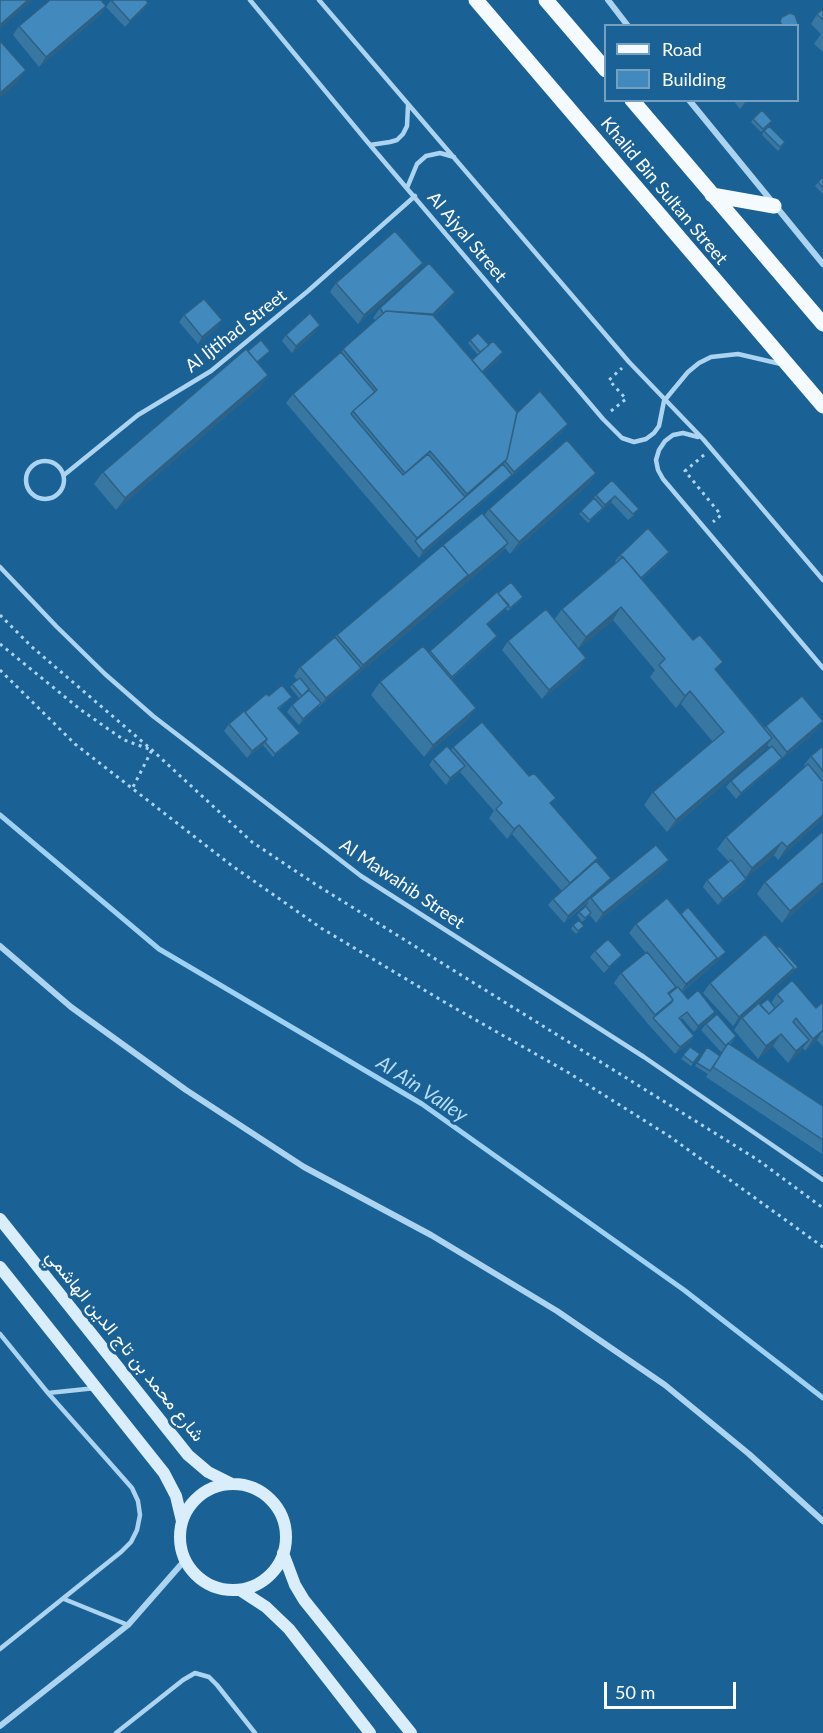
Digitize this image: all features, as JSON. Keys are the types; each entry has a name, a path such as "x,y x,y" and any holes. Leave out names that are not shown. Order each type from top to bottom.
{"main road":[{"name":"Khalid Bin Sultan Street","path":"476,0 823,406"},
{"path":"546,0 604,68"},
{"name":"Khalid Bin Sultan Street","path":"634,102 823,324"},
{"path":"712,195 774,206"}],"street":[{"path":"608,0 626,24"},
{"path":"691,102 823,264"},
{"path":"0,946 71,1007 195,1097 304,1167 431,1235 557,1311 665,1385 749,1454 823,1521"},
{"name":"شارع محمد بن تاج الدين الهاشمي","path":"0,1219 188,1455 208,1472 232,1484"},
{"path":"0,1267 164,1473 176,1496 182,1521"},
{"path":"232,1484 256,1490 275,1505 284,1528 285,1540 283,1553 271,1573 252,1587 240,1590 214,1587 202,1580 185,1560 181,1548 182,1521 188,1509 207,1491 232,1484"},
{"path":"283,1553 295,1585 304,1600 411,1733"},
{"path":"0,1726 128,1625 185,1560"},
{"path":"240,1590 266,1607 289,1629 370,1733"}],"lane":[{"name":"Al Ajyal Street","path":"250,0 370,145 622,438 634,442 646,439 654,433 659,426 664,401 688,372 711,357 738,354 790,367"},
{"path":"319,0 629,362 703,440 823,580"},
{"path":"370,145 390,142 403,134 407,126 408,104"},
{"path":"407,188 411,174 426,156 440,153 454,157"},
{"name":"Al Ijtihad Street","path":"64,475 138,415 211,371 308,291 415,196"},
{"path":"703,440 694,434 673,435 664,441 659,450 656,460 658,470 663,479 823,668"},
{"name":"Al Ijtihad Street","path":"44,460 53,462 60,467 64,475 61,492 54,498 46,500 37,498 30,493 26,485 29,468 36,462 44,460"},
{"name":"Al Mawahib Street","path":"0,567 81,650 153,716 361,876 644,1057 823,1180"},
{"path":"0,1334 132,1488 138,1501 140,1515 137,1530 131,1542 0,1649"},
{"path":"48,1392 96,1388"},
{"path":"64,1599 128,1625"},
{"path":"116,1733 195,1673 209,1677 255,1733"}],"path":[{"path":"603,418 626,399 609,380 629,362"},
{"path":"705,529 721,515 685,471 711,449"},
{"path":"0,615 32,647 152,750 252,842 315,884 758,1160 823,1208"},
{"path":"0,644 90,716 124,740 152,750"},
{"path":"0,670 75,744 231,865 321,928 436,998 569,1072 669,1136 823,1247"},
{"path":"133,787 152,750"}],"building":[{"path":"0,0 28,0 0,25"},
{"path":"50,0 101,0 106,6 46,57 19,26"},
{"path":"111,0 146,0 148,3 130,21"},
{"path":"823,9 823,20 817,14"},
{"path":"790,13 795,15 798,24 781,24 782,17"},
{"path":"0,41 26,70 0,93"},
{"path":"762,110 772,121 763,129 753,119"},
{"path":"769,126 785,142 780,147 764,131"},
{"path":"823,177 823,188 818,182"},
{"path":"395,231 423,263 364,315 336,283"},
{"path":"429,263 455,292 432,315 386,311 383,313 380,308"},
{"path":"204,299 222,320 202,337 184,315"},
{"path":"386,311 432,314 517,412 507,459 467,494 430,451 405,473 353,411 377,390 343,349"},
{"path":"310,313 320,325 296,346 286,335"},
{"path":"478,333 489,345 480,352 470,340"},
{"path":"261,340 270,351 257,362 248,351"},
{"path":"493,341 503,352 482,372 472,360"},
{"path":"246,349 268,375 125,498 103,472"},
{"path":"341,352 375,392 351,414 403,475 428,454 465,497 417,538 293,394"},
{"path":"540,391 568,424 514,472 505,461 517,413"},
{"path":"567,440 596,473 519,542 489,509"},
{"path":"503,464 512,475 423,551 415,541"},
{"path":"612,480 639,509 633,514 615,496 605,505 596,495"},
{"path":"594,498 603,508 590,520 581,511"},
{"path":"482,513 508,543 466,578 468,575 443,545"},
{"path":"648,528 669,552 641,578 620,555"},
{"path":"443,545 468,575 363,665 337,635"},
{"path":"623,557 693,640 700,635 723,662 715,669 772,738 676,820 653,792 724,732 690,691 685,696 659,665 665,659 621,607 586,637 562,609"},
{"path":"511,582 523,597 510,608 498,593"},
{"path":"497,592 509,605 487,624 497,636 452,677 430,651"},
{"path":"546,609 586,658 549,690 508,641"},
{"path":"335,637 361,668 326,698 300,667"},
{"path":"423,646 476,708 433,745 380,682"},
{"path":"300,678 309,689 302,696 292,684"},
{"path":"282,685 292,697 278,708 300,733 275,754 265,742 267,739 245,712 266,694 269,696"},
{"path":"309,690 321,703 303,719 292,705"},
{"path":"802,696 823,721 787,752 766,726"},
{"path":"244,711 267,739 252,751 229,724"},
{"path":"482,722 529,776 534,773 556,798 550,803 598,858 570,883 519,825 514,829 496,809 502,803 453,747"},
{"path":"447,746 465,766 450,778 433,759"},
{"path":"772,746 782,758 741,793 731,781"},
{"path":"823,746 823,771 811,756"},
{"path":"808,764 823,782 823,815 787,847 782,842 752,868 726,837"},
{"path":"823,831 823,882 790,911 765,882"},
{"path":"656,845 669,860 603,913 591,898"},
{"path":"731,860 746,879 723,899 707,880"},
{"path":"596,861 611,878 568,916 553,899"},
{"path":"667,898 717,958 686,984 636,924"},
{"path":"586,906 591,913 585,918 579,912"},
{"path":"688,907 726,952 715,961 717,958 681,914"},
{"path":"579,920 584,926 578,931 573,925"},
{"path":"765,934 794,968 739,1017 710,983"},
{"path":"608,939 622,955 609,967 595,951"},
{"path":"779,946 798,967 790,974 794,968 777,948"},
{"path":"647,952 676,987 668,993 673,1000 655,1015 621,973"},
{"path":"792,980 816,1008 823,1002 823,1030 813,1039 796,1018 793,1022 809,1040 796,1051 781,1034 766,1046 742,1018 759,1003 769,1014 783,1001 777,994"},
{"path":"678,987 688,999 698,990 715,1012 698,1026 687,1012 679,1018 694,1036 680,1047 653,1018 671,1003 673,1000 669,994"},
{"path":"768,999 775,1008 769,1014 760,1005"},
{"path":"717,1014 736,1036 726,1046 706,1024"},
{"path":"728,1043 823,1106 823,1140 713,1067"},
{"path":"690,1047 700,1054 693,1063 683,1055"},
{"path":"707,1047 720,1056 710,1071 697,1063"}],"waterway":[{"name":"Al Ain Valley","path":"0,815 159,949 422,1104 684,1290 823,1398"}]}
